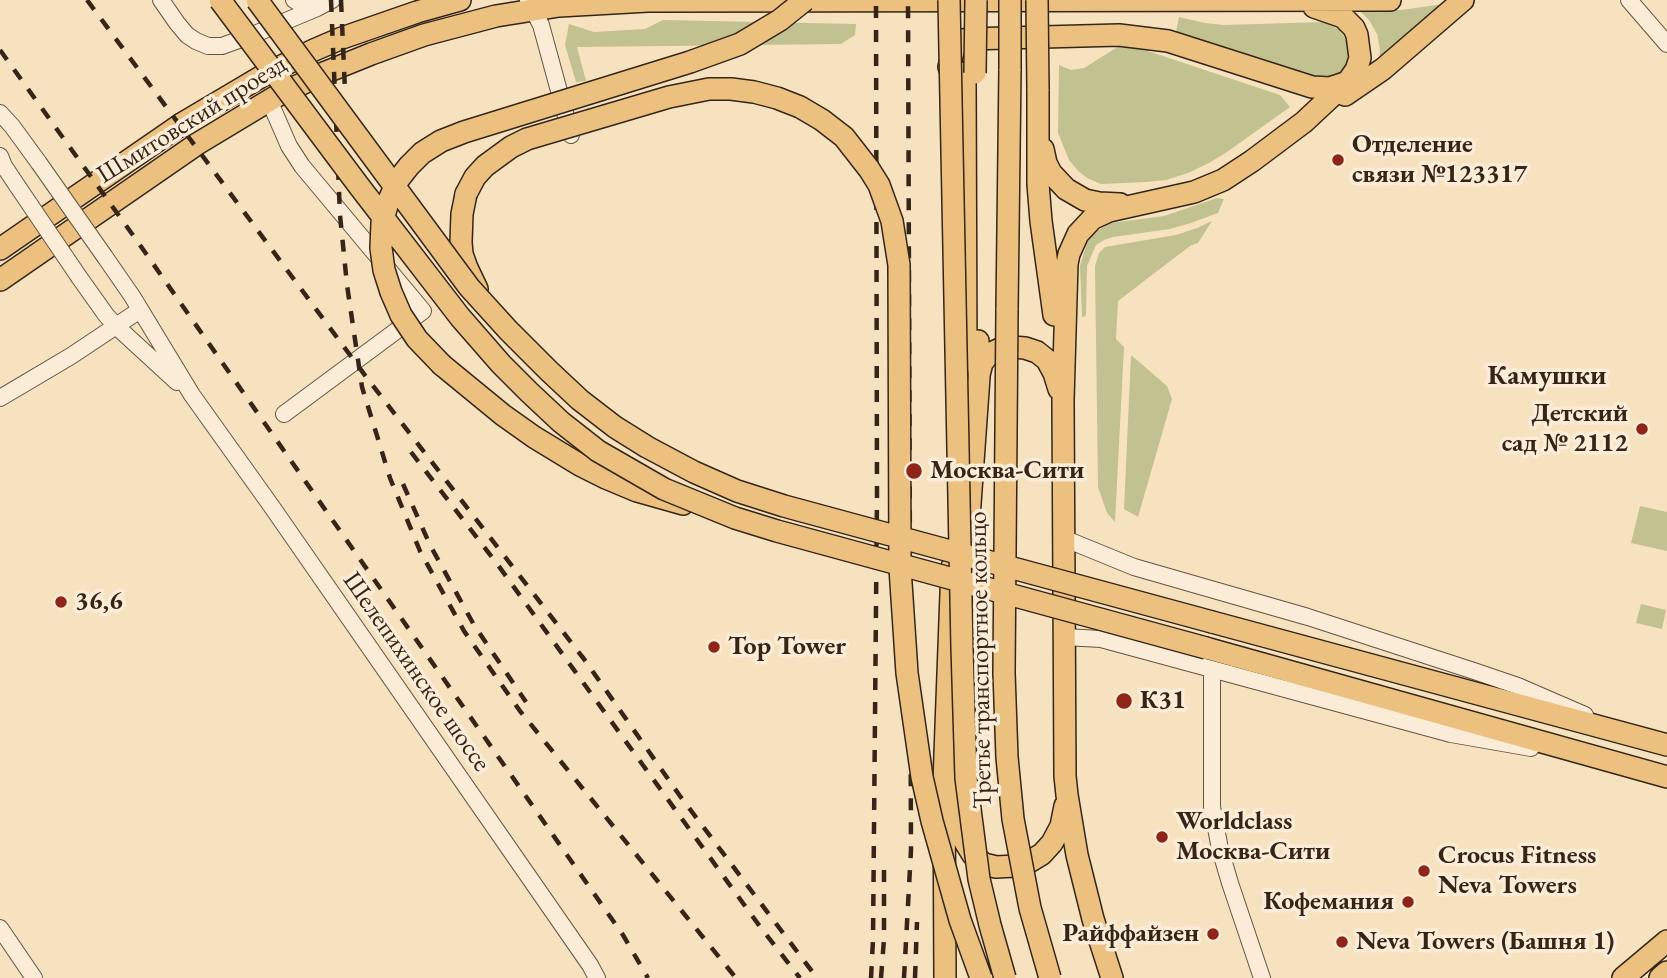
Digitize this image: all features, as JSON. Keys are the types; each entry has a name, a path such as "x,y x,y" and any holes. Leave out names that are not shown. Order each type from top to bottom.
{"main road":[{"path":"220,0 419,264 474,333 529,392 598,451 632,472 664,489 735,518"},
{"path":"257,0 469,287 580,400 615,427 694,472 784,506 1667,745"},
{"name":"Шмитовский проезд","path":"0,249 183,124 264,75 342,38 460,0"},
{"path":"805,0 780,20 740,44 464,132 440,141 422,153 398,180 382,223 384,270 401,315 417,339 469,389 534,437 580,465 650,495 1667,776"},
{"name":"Третье транспортное кольцо","path":"949,0 966,778 979,879 1005,978"},
{"path":"959,978 949,783 957,715 963,588 979,377 967,0"},
{"path":"945,978 951,586 966,376 970,73 976,0"},
{"name":"Третье транспортное кольцо","path":"1010,0 1004,659 1007,757 1013,819 1030,908 1050,978"},
{"path":"1037,0 1039,193 1063,400"},
{"name":"Шмитовский проезд","path":"0,280 197,144 269,100 324,72 399,44 531,5 648,1 1390,0"},
{"path":"1112,978 1077,856 1065,776 1063,400 1066,276 1072,245 1085,225 1100,214 1194,192 1223,180 1308,118 1369,80 1463,0"},
{"path":"1292,1 1343,17 1354,28 1359,43 1360,58 1356,70 1308,118"},
{"path":"956,521 947,102 949,67 952,52 958,44 962,40 974,38 1131,36 1168,41 1319,88 1335,88 1349,79"},
{"path":"494,314 473,282 463,254 462,214 475,177 496,156 527,139 679,94 709,89 731,89 754,92 800,107 833,128 858,153 886,201 899,265 900,568 907,673 916,736 944,869 981,978"},
{"path":"1038,89 1043,151 1046,163 1057,180 1075,195 1092,201 1114,204 1150,202"},
{"path":"979,377 982,363 989,354 1012,346 1025,348 1037,352 1047,360 1063,400"},
{"path":"949,783 965,842 973,855 984,864 996,867 1016,866 1042,854 1052,843 1060,826 1067,795"},
{"path":"1623,978 1667,941"},
{"path":"1660,978 1667,972"}],"street":[{"path":"161,0 187,35 208,46 222,46 255,34 332,0"},
{"path":"255,34 273,14 272,0"},
{"path":"293,0 316,4 332,0"},
{"path":"1629,0 1667,44"},
{"path":"531,5 541,25 571,135"},
{"path":"269,100 289,146 302,166 423,311 284,414"},
{"name":"Шелепихинское шоссе","path":"0,113 105,257 192,396 272,507 597,978"},
{"name":"Шелепихинское шоссе","path":"0,156 4,166 106,315 192,396"},
{"path":"0,398 71,356 140,310"},
{"path":"1063,538 1134,567 1308,617 1518,686 1639,738"},
{"path":"1064,638 1101,639 1451,734 1625,764"},
{"path":"1212,670 1212,807 1220,849 1262,978"},
{"path":"0,928 34,978"}],"green space":[{"path":"1443,4 1379,63 1377,34 1369,20 1358,9 1401,10"},
{"path":"1179,17 1223,25 1326,22 1339,30 1348,41 1352,55 1342,76 1329,80 1313,79 1175,37"},
{"path":"663,20 856,24 855,35 841,44 577,47 586,81 576,82 565,45 569,24 594,32 645,29"},
{"path":"1119,46 1145,50 1280,95 1290,107 1227,152 1188,173 1166,180 1101,184 1078,171 1069,160 1058,133 1059,65 1071,70 1084,68"},
{"path":"1217,198 1224,199 1218,213 1170,229 1113,237 1096,245 1087,266 1086,316 1082,317 1080,265 1088,241 1097,231 1111,223 1164,216"},
{"path":"1212,221 1198,243 1190,246 1118,301 1116,339 1124,347 1115,522 1107,513 1098,487 1095,266 1099,253 1105,247 1176,235"},
{"path":"1131,355 1167,386 1172,399 1138,517 1124,509"},
{"path":"1640,506 1667,512 1667,551 1631,543"},
{"path":"1641,604 1666,610 1662,629 1636,623"}],"railway":[{"path":"87,0 367,378 584,659 680,796 817,978"},
{"path":"331,0 340,215 362,387 390,478 420,551 464,631 520,711 736,978"},
{"path":"341,0 345,91"},
{"path":"871,978 877,495 876,0"},
{"path":"904,978 911,850 908,0"},
{"path":"0,50 135,238 623,935 648,978"},
{"path":"411,452 495,561 800,978"},
{"path":"403,484 430,545 474,625 526,702"},
{"path":"881,978 884,870"},
{"path":"915,978 917,922"}],"place":[{"name":"Отделение связи №123317","path":"1338,160"},
{"name":"Детский сад № 2112","path":"1642,429"},
{"name":"Москва-Сити","path":"914,471"},
{"name":"36,6","path":"61,602"},
{"name":"Top Tower","path":"714,647"},
{"name":"К31","path":"1124,701"},
{"name":"Worldclass Москва-Сити","path":"1162,837"},
{"name":"Crocus Fitness Neva Towers","path":"1424,871"},
{"name":"Кофемания","path":"1408,902"},
{"name":"Райффайзен","path":"1213,934"},
{"name":"Neva Towers (Башня 1)","path":"1342,942"}],"district":[{"name":"Камушки","path":"1547,376"}]}
